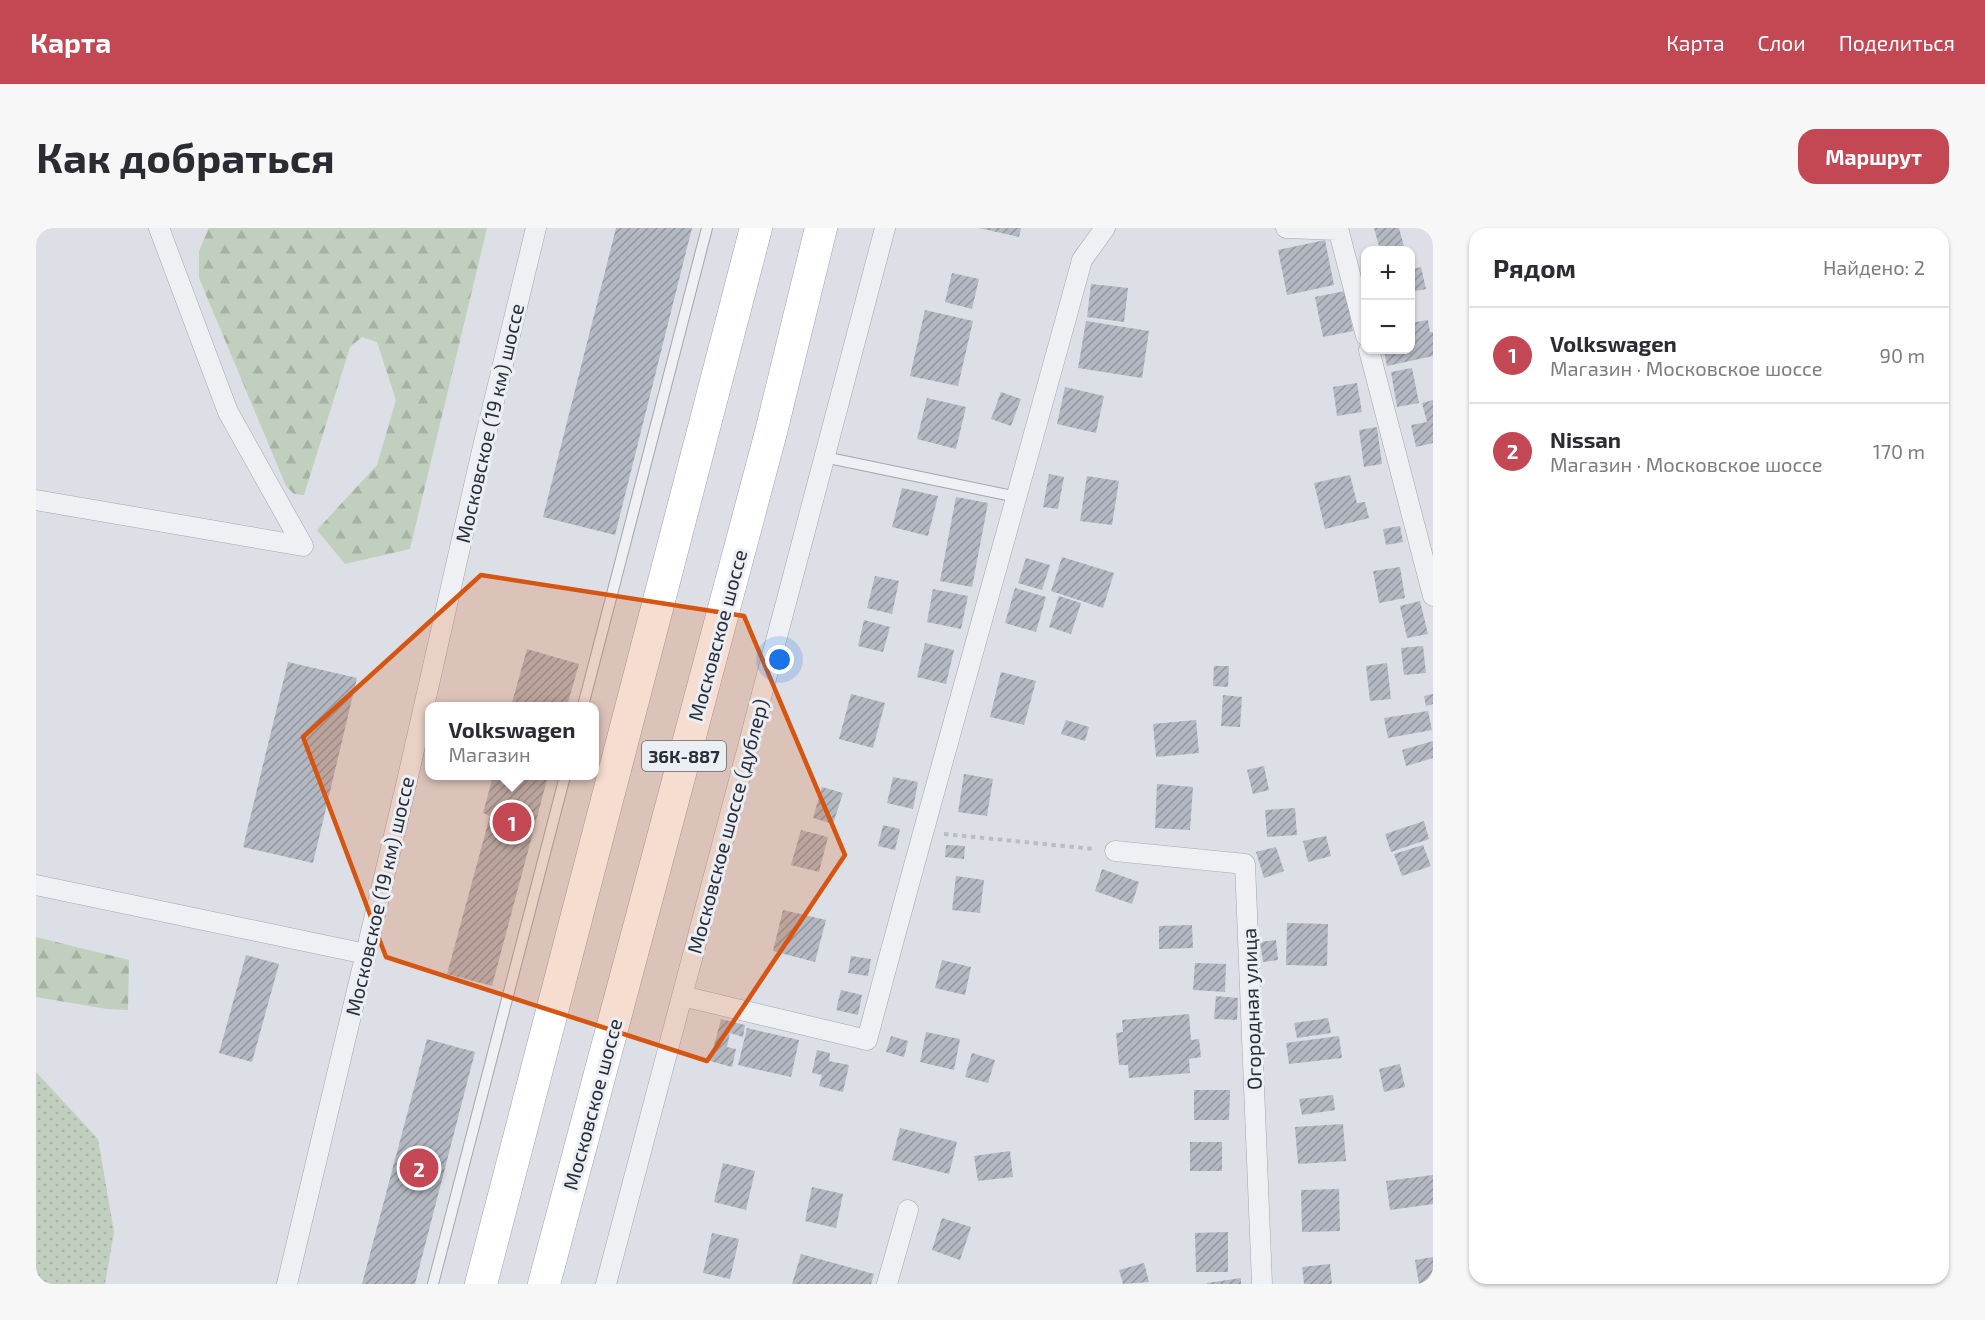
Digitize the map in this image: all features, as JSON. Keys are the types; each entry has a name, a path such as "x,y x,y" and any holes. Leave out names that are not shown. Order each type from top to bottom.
{"main road":[{"name":"36К-887","path":"481,1284 756,228"},
{"name":"Московское шоссе","path":"544,1284 771,432 821,228"}],"street":[{"path":"36,500 303,546 228,412 159,228"},
{"name":"Московское (19 км) шоссе","path":"287,1284 536,228"},
{"name":"Московское шоссе (дублер)","path":"606,1284 885,228"},
{"path":"682,996 867,1040 922,832 1082,260 1105,228"},
{"path":"1286,228 1338,229 1361,320"},
{"path":"1370,354 1433,596"},
{"name":"Огородная улица","path":"1115,851 1245,864 1262,1284"},
{"path":"36,885 366,954"},
{"path":"887,1284 908,1210"}],"lane":[{"path":"584,702 707,228"},
{"path":"824,457 1017,497"},
{"path":"433,1284 564,780"}],"path":[{"path":"922,832 1115,851"}],"highlighted area":[{"path":"481,575 744,616 845,855 707,1061 386,957 303,737"}],"green space":[{"path":"209,228 487,228 410,549 345,564 317,530 377,465 396,400 377,342 362,337 350,347 304,495 294,494 286,486 199,278 199,251"},
{"path":"36,937 129,960 128,1010 107,1009 36,997"},
{"path":"36,1072 98,1139 114,1232 105,1284 36,1284"}],"building":[{"path":"616,228 692,228 615,535 543,517"},
{"path":"979,228 1021,228 1019,237"},
{"path":"1374,228 1399,228 1404,246 1379,246"},
{"path":"1325,240 1334,285 1287,295 1278,250"},
{"path":"1421,267 1426,289 1415,291 1415,269"},
{"path":"952,273 979,279 972,309 945,302"},
{"path":"1091,284 1128,288 1124,322 1087,317"},
{"path":"1345,291 1353,331 1323,337 1315,297"},
{"path":"925,310 973,321 958,386 910,376"},
{"path":"1428,320 1430,332 1433,332 1433,356 1387,366 1385,354 1415,354 1415,322"},
{"path":"1086,321 1149,331 1142,378 1078,368"},
{"path":"1412,368 1419,403 1397,407 1391,372"},
{"path":"1357,383 1362,412 1337,416 1333,387"},
{"path":"1065,387 1104,396 1096,433 1057,424"},
{"path":"1001,392 1021,399 1011,426 991,419"},
{"path":"927,398 966,407 956,449 917,439"},
{"path":"1433,400 1433,443 1416,447 1411,425 1427,422 1422,403"},
{"path":"1377,427 1382,464 1364,467 1359,430"},
{"path":"1049,474 1064,477 1058,509 1043,507"},
{"path":"1350,475 1357,503 1365,502 1369,518 1325,529 1314,483"},
{"path":"1087,476 1119,481 1112,525 1080,521"},
{"path":"902,488 938,496 928,536 892,527"},
{"path":"956,497 988,503 972,587 940,581"},
{"path":"1400,526 1403,542 1386,545 1383,529"},
{"path":"1062,557 1114,573 1103,608 1051,591"},
{"path":"1026,558 1050,565 1042,590 1018,583"},
{"path":"1400,567 1405,598 1379,603 1373,571"},
{"path":"875,576 899,581 892,614 867,608"},
{"path":"1015,588 1046,597 1036,632 1005,623"},
{"path":"933,589 968,596 961,629 927,622"},
{"path":"1059,596 1081,603 1071,634 1049,627"},
{"path":"1420,601 1428,634 1407,638 1400,606"},
{"path":"864,620 890,627 883,652 858,646"},
{"path":"925,643 954,650 946,684 917,677"},
{"path":"1423,646 1426,673 1404,675 1401,648"},
{"path":"527,649 579,664 568,702 512,702"},
{"path":"288,662 357,678 313,863 243,847"},
{"path":"1387,663 1391,699 1370,701 1366,666"},
{"path":"1214,666 1229,666 1228,687 1213,686"},
{"path":"1001,672 1036,681 1024,725 990,717"},
{"path":"851,694 885,703 873,748 839,739"},
{"path":"1433,694 1433,704 1426,706 1424,696"},
{"path":"1223,695 1242,697 1240,727 1221,726"},
{"path":"1428,711 1432,730 1388,738 1384,718"},
{"path":"1066,720 1089,727 1085,741 1061,734"},
{"path":"1196,720 1199,753 1156,757 1153,724"},
{"path":"1433,741 1433,758 1406,766 1402,750"},
{"path":"1264,766 1269,790 1253,794 1247,770"},
{"path":"964,774 993,779 987,816 958,812"},
{"path":"893,777 918,782 913,809 887,803"},
{"path":"492,780 547,780 492,986 447,974 490,816 483,813"},
{"path":"1157,784 1193,787 1190,830 1155,828"},
{"path":"822,787 843,793 833,824 813,818"},
{"path":"1295,808 1297,835 1267,837 1265,810"},
{"path":"1424,821 1429,839 1391,852 1385,834"},
{"path":"883,825 900,829 895,850 878,846"},
{"path":"801,830 828,837 819,872 791,865"},
{"path":"1326,836 1331,856 1308,862 1303,841"},
{"path":"946,845 965,846 964,859 945,857"},
{"path":"1423,845 1431,866 1402,876 1394,854"},
{"path":"1276,847 1284,871 1264,878 1256,852"},
{"path":"1102,869 1139,882 1132,904 1095,891"},
{"path":"956,876 984,880 980,913 952,910"},
{"path":"783,910 826,920 815,962 773,951"},
{"path":"1287,923 1328,924 1327,966 1286,965"},
{"path":"1192,925 1193,948 1159,949 1159,926"},
{"path":"1276,940 1278,960 1263,962 1260,942"},
{"path":"246,955 279,964 252,1062 219,1053"},
{"path":"851,956 871,959 868,976 848,973"},
{"path":"942,960 971,967 965,995 935,988"},
{"path":"1195,963 1226,964 1225,992 1193,990"},
{"path":"841,990 862,995 858,1015 836,1010"},
{"path":"1216,996 1238,998 1237,1020 1214,1019"},
{"path":"1189,1014 1191,1040 1199,1039 1201,1057 1189,1059 1190,1073 1129,1078 1128,1065 1119,1065 1116,1033 1123,1032 1122,1020"},
{"path":"1328,1018 1331,1033 1297,1038 1294,1023"},
{"path":"721,1019 745,1025 743,1037 730,1033 727,1047 736,1049 732,1067 710,1061"},
{"path":"747,1028 799,1040 791,1077 738,1065"},
{"path":"926,1032 960,1039 954,1070 920,1062"},
{"path":"891,1036 908,1041 904,1057 886,1052"},
{"path":"1339,1036 1342,1058 1289,1064 1286,1043"},
{"path":"427,1039 475,1052 415,1284 362,1284"},
{"path":"817,1050 830,1053 829,1061 849,1065 843,1092 819,1086 822,1075 812,1073"},
{"path":"972,1053 995,1060 988,1083 965,1077"},
{"path":"1400,1064 1405,1087 1384,1092 1379,1069"},
{"path":"1194,1090 1230,1090 1229,1120 1194,1120"},
{"path":"1333,1095 1335,1110 1302,1115 1299,1099"},
{"path":"1343,1124 1346,1161 1298,1164 1295,1127"},
{"path":"900,1128 957,1142 949,1174 892,1160"},
{"path":"1190,1142 1222,1142 1222,1171 1190,1171"},
{"path":"1010,1151 1013,1177 978,1181 974,1156"},
{"path":"723,1163 755,1171 746,1210 714,1202"},
{"path":"1433,1175 1433,1204 1390,1210 1386,1181"},
{"path":"812,1187 843,1194 836,1228 805,1221"},
{"path":"1339,1189 1340,1231 1302,1232 1301,1190"},
{"path":"942,1218 971,1227 960,1260 932,1250"},
{"path":"1228,1232 1228,1272 1196,1272 1195,1233"},
{"path":"712,1233 739,1239 730,1279 703,1273"},
{"path":"801,1254 874,1274 871,1284 792,1284"},
{"path":"1433,1257 1433,1281 1419,1284 1415,1260"},
{"path":"1144,1263 1149,1282 1123,1284 1119,1270"},
{"path":"1330,1264 1332,1284 1304,1284 1302,1267"},
{"path":"1241,1278 1241,1284 1207,1284 1207,1283"}],"place":[{"name":"Volkswagen","path":"512,822"},
{"name":"Nissan","path":"419,1168"}]}
